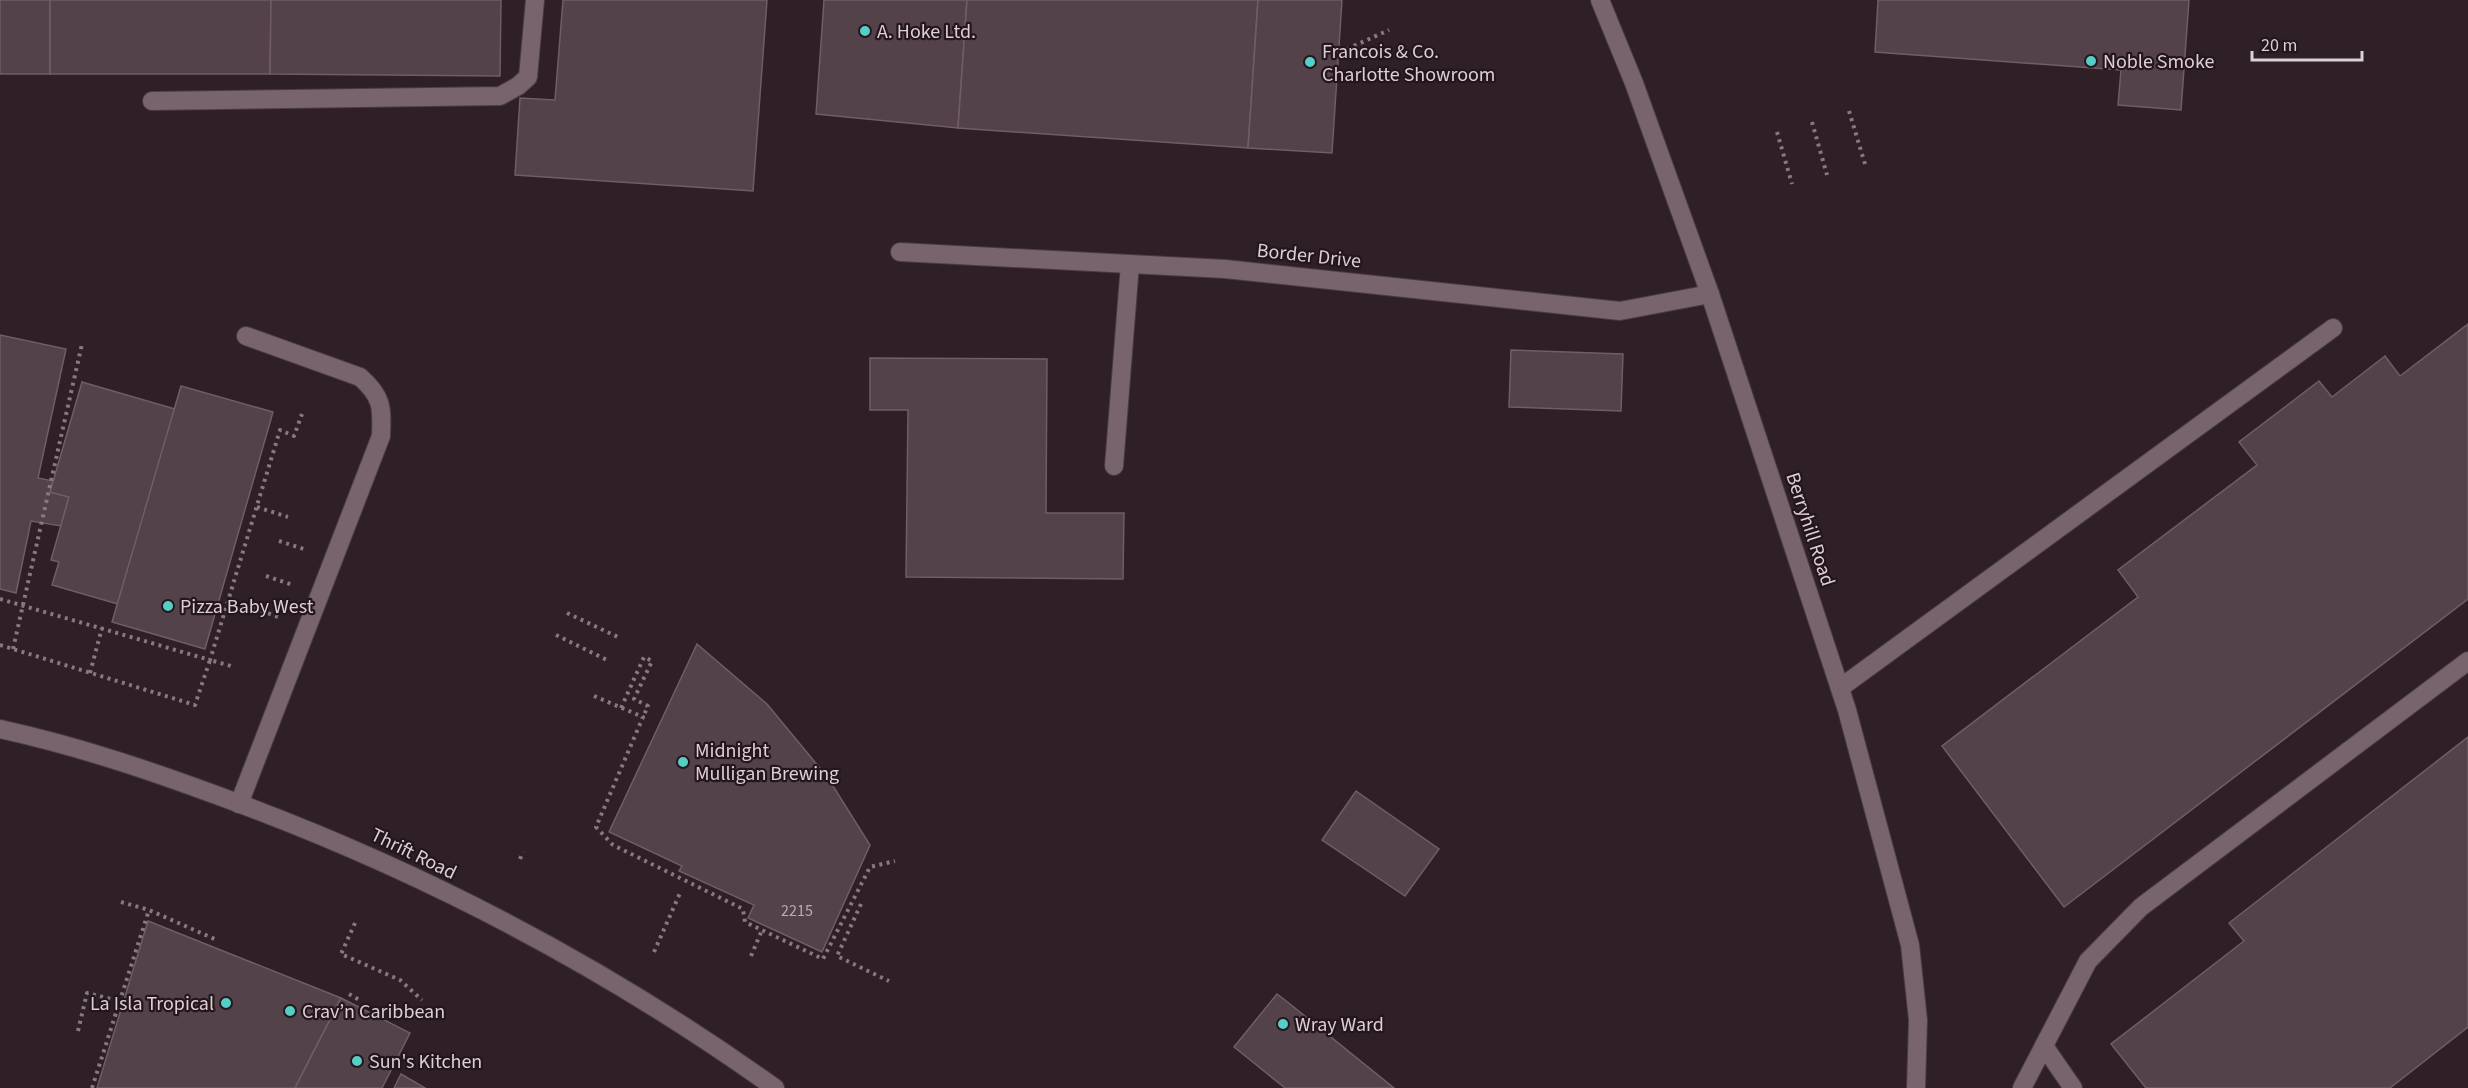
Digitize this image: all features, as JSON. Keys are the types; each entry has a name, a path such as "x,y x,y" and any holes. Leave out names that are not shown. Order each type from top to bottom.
{"street":[{"path":"152,101 500,96 518,86 528,77 535,0"},
{"name":"Berryhill Road","path":"1600,0 1634,83 1710,294 1840,688 1910,945 1918,1020 1916,1088"},
{"name":"Border Drive","path":"900,252 1225,269 1620,311 1710,294"},
{"path":"1114,466 1130,264"},
{"path":"1840,688 2332,328"},
{"path":"239,804 381,436 382,406 374,388 360,377 246,336"},
{"path":"2022,1088 2088,961 2141,907 2468,661"},
{"name":"Thrift Road","path":"0,729 177,780 329,838 399,868 536,936 731,1056 775,1088"},
{"path":"2044,1046 2073,1088"}],"path":[{"path":"1347,49 1389,30"},
{"path":"1849,111 1865,164"},
{"path":"1812,122 1827,175"},
{"path":"1777,132 1792,184"},
{"path":"13,649 82,344"},
{"path":"0,645 195,705 280,430 294,436 302,414"},
{"path":"257,507 288,517"},
{"path":"0,599 231,666"},
{"path":"567,613 620,638"},
{"path":"90,673 102,628"},
{"path":"556,635 609,661"},
{"path":"621,708 644,657 652,661 634,699 648,706 596,827 613,845 743,909 745,922 823,959 870,867 894,861"},
{"path":"594,696 644,717"},
{"path":"520,860 523,852"},
{"path":"654,952 680,893"},
{"path":"122,902 149,910 217,940"},
{"path":"861,904 837,956 889,981"},
{"path":"92,1088 149,910"},
{"path":"355,923 341,954 400,980 422,1000"},
{"path":"751,956 762,930"},
{"path":"78,1031 87,993 118,1001"},
{"path":"349,994 361,1001"}],"building":[{"path":"0,0 50,0 50,74 0,74"},
{"path":"50,0 271,0 270,74 50,74"},
{"path":"271,0 501,0 500,76 270,74"},
{"path":"563,0 767,0 753,191 515,175 520,98 555,100"},
{"path":"824,0 967,0 958,128 816,114"},
{"path":"967,0 1258,0 1248,148 958,128"},
{"path":"1258,0 1342,0 1332,153 1248,148"},
{"name":"Noble Smoke","path":"1878,0 2189,0 2181,110 2118,105 2121,70 1875,52"},
{"path":"2468,324 2468,599 2064,907 1942,746 2138,597 2118,570 2257,465 2239,442 2319,381 2332,397 2385,356 2400,376"},
{"path":"0,335 66,349 38,478 53,481 50,492 69,497 61,526 31,521 16,593 0,589"},
{"path":"1511,350 1623,354 1621,411 1509,407"},
{"path":"870,358 1047,359 1046,513 1124,513 1123,579 906,577 908,410 870,410"},
{"path":"82,382 175,409 118,604 52,585 59,562 51,560 69,497 50,492"},
{"path":"181,386 273,412 205,649 112,622"},
{"path":"697,644 767,704 828,778 870,845 822,952 748,918 754,905 679,871 682,866 609,832"},
{"path":"2468,737 2468,1027 2390,1088 2146,1088 2111,1044 2244,941 2229,923"},
{"path":"1356,791 1439,849 1405,896 1322,840"},
{"path":"148,921 341,998 295,1088 97,1088"},
{"name":"Wray Ward","path":"1277,994 1394,1088 1285,1088 1234,1047"},
{"path":"341,998 410,1033 382,1088 295,1088"},
{"path":"401,1074 425,1088 394,1088"}],"place":[{"name":"A. Hoke Ltd.","path":"865,31"},
{"name":"Noble Smoke","path":"2091,61"},
{"name":"Francois & Co. Charlotte Showroom","path":"1310,62"},
{"name":"Pizza Baby West","path":"168,606"},
{"name":"Midnight Mulligan Brewing","path":"683,762"},
{"name":"La Isla Tropical","path":"226,1003"},
{"name":"Crav’n Caribbean","path":"290,1011"},
{"name":"Wray Ward","path":"1283,1024"},
{"name":"Sun's Kitchen","path":"357,1061"}]}
